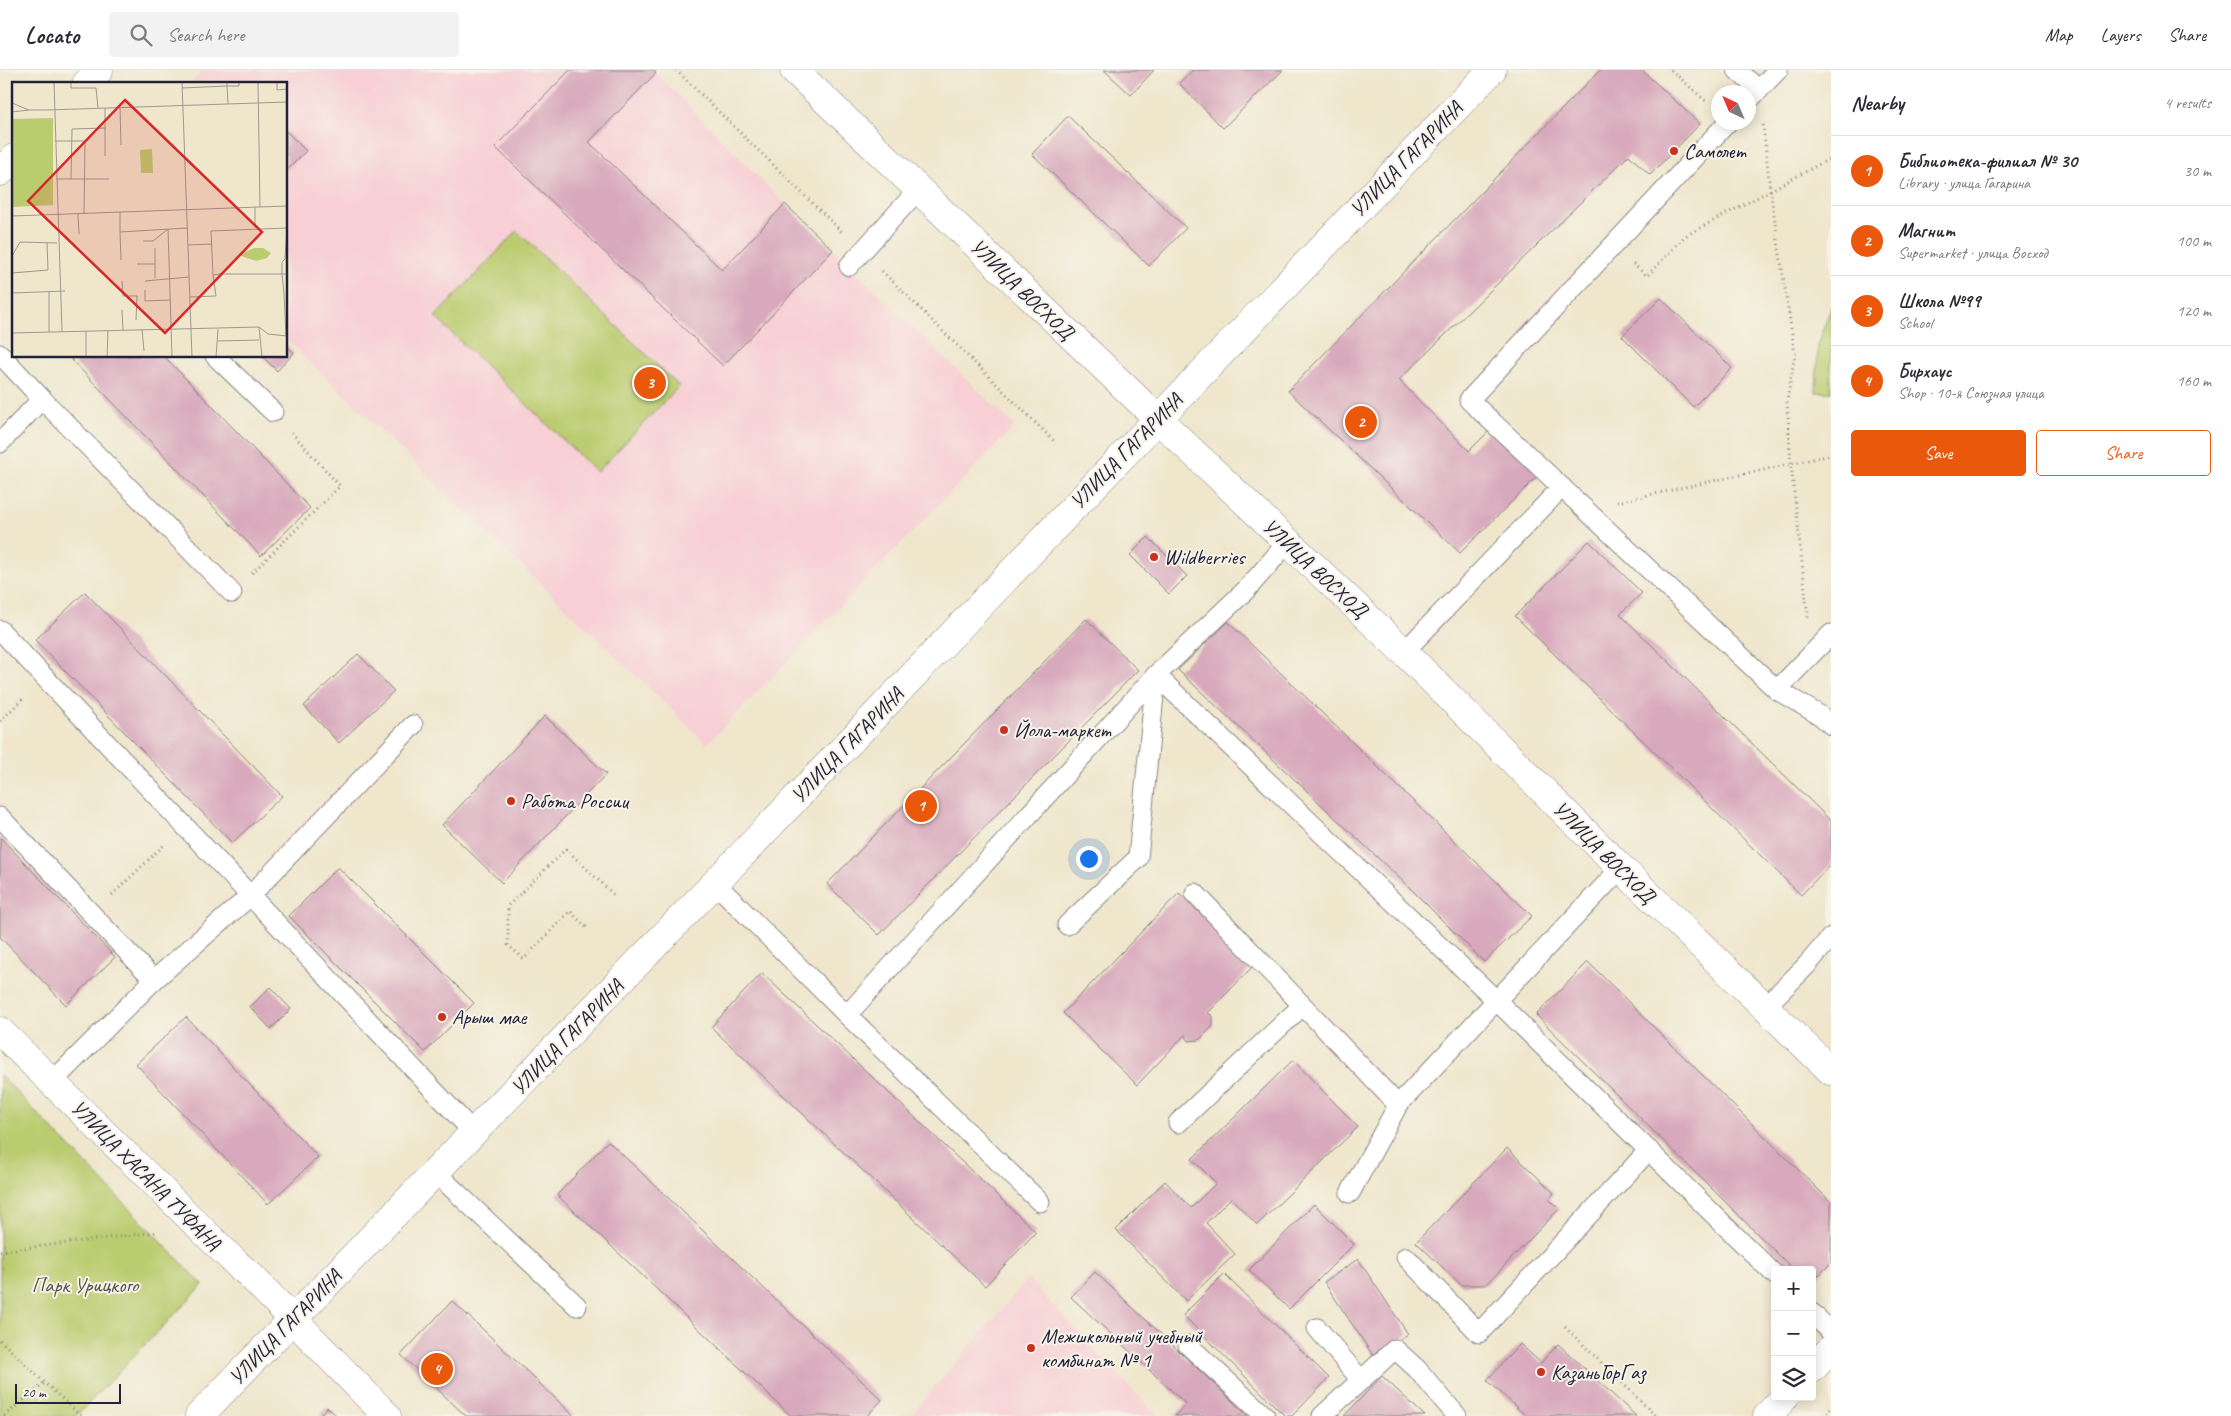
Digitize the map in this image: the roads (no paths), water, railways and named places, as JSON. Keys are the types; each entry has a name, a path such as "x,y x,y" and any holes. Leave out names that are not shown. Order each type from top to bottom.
{"street":[{"path":"88,82 99,70"},
{"name":"УЛИЦА ВОСХОД","path":"794,70 1404,652 1621,868 1831,1071"},
{"name":"УЛИЦА ГАГАРИНА","path":"199,1416 715,883 1492,70"},
{"name":"УЛИЦА ХАСАНА ТУФАНА","path":"0,1030 248,1274 387,1416"},
{"path":"1816,1365 1831,1349"},
{"path":"1767,1416 1781,1401"}],"lane":[{"path":"1737,70 1747,85"},
{"path":"1756,94 1778,70"},
{"path":"1720,130 1469,400 1777,690 1821,716 1831,725"},
{"path":"849,266 919,190"},
{"path":"0,354 232,593"},
{"path":"217,358 273,412"},
{"path":"0,443 42,399"},
{"path":"1404,652 1562,487"},
{"path":"847,1015 1156,675 1247,589 1288,542"},
{"path":"0,630 474,1133"},
{"path":"1777,690 1831,634"},
{"path":"1067,925 1138,858 1156,675"},
{"path":"1156,675 1497,1001 1771,1271"},
{"path":"52,1082 154,980 250,896 413,725"},
{"path":"0,817 154,980"},
{"path":"1350,1193 1398,1105 1621,868"},
{"path":"715,883 847,1015 1040,1202"},
{"path":"1195,893 1398,1105"},
{"path":"1764,1008 1806,966 1831,937"},
{"path":"1178,1123 1302,1006"},
{"path":"1406,1257 1479,1333 1649,1150"},
{"path":"436,1172 577,1306"},
{"path":"1816,1317 1831,1332"},
{"path":"1317,1328 1361,1380"},
{"path":"1188,1345 1265,1416"},
{"path":"1322,1416 1395,1350 1417,1369 1457,1416"}],"place":[{"name":"Самолет","path":"1674,151"},
{"name":"Школа №99","path":"650,383"},
{"name":"Магнит","path":"1361,422"},
{"name":"Wildberries","path":"1154,557"},
{"name":"Йола-маркет","path":"1004,730"},
{"name":"Работа России","path":"511,801"},
{"name":"Библиотека-филиал № 30","path":"921,806"},
{"name":"Арыш мае","path":"442,1017"},
{"name":"Межшкольный учебный комбинат № 1","path":"1031,1348"},
{"name":"Бирхаус","path":"437,1369"},
{"name":"КазаньГорГаз","path":"1541,1372"}],"park label":[{"name":"Парк Урицкого","path":"85,1285"}]}
